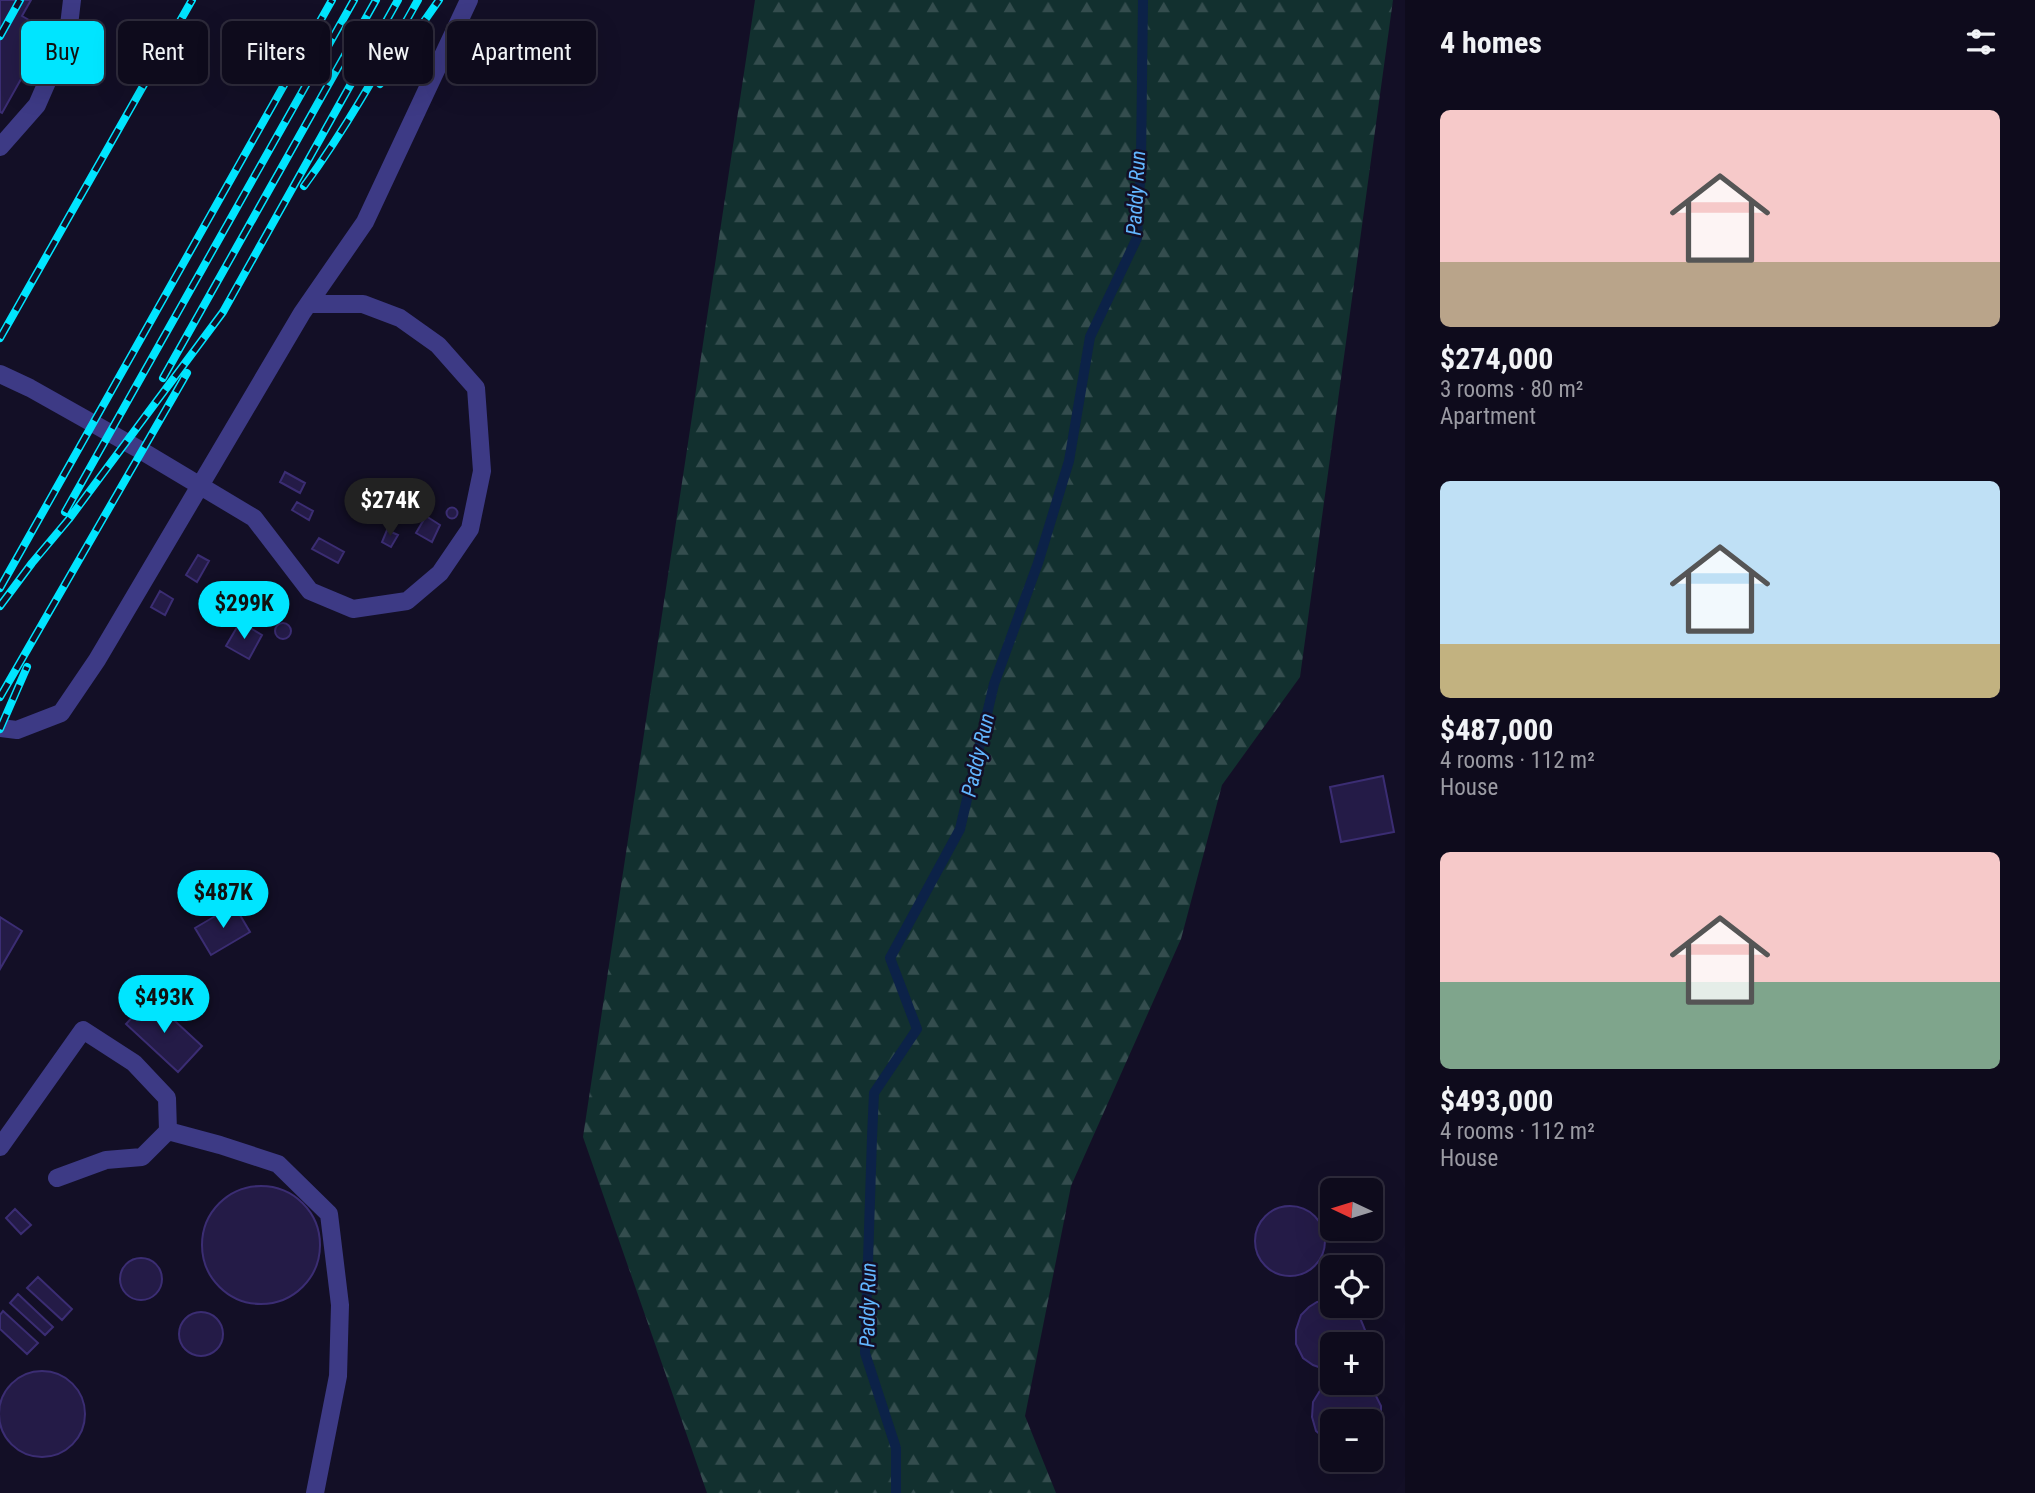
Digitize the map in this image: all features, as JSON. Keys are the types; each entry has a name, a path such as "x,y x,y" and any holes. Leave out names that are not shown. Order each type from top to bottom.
{"lane":[{"path":"0,147 37,105 68,34 72,0"},
{"path":"0,728 17,730 61,713 97,660 308,304 365,222 469,0"},
{"path":"0,374 30,388 254,518 310,591 353,609 407,601 440,573 470,529 482,471 476,388 438,345 400,318 363,304 308,304"},
{"path":"0,1147 83,1030 134,1063 167,1098 169,1131 142,1157 106,1160 57,1178"},
{"path":"169,1131 220,1144 278,1164 329,1214 340,1305 338,1376 315,1493"}],"green space":[{"path":"755,0 1393,0 1300,677 1222,785 1181,939 1071,1186 1025,1416 1056,1493 707,1493 583,1137"}],"building":[{"path":"0,0 31,0 22,16 31,21 21,21 21,79 2,113"},
{"path":"285,472 305,483 300,493 280,482"},
{"path":"297,502 313,511 309,520 292,510"},
{"path":"452,507 458,513 452,519 446,513"},
{"path":"426,516 440,525 432,542 416,533"},
{"path":"387,530 398,535 391,547 382,542"},
{"path":"319,538 344,552 338,563 312,549"},
{"path":"198,555 209,561 197,582 186,575"},
{"path":"160,591 173,599 165,615 151,607"},
{"path":"240,622 262,635 249,659 226,646"},
{"path":"283,623 289,625 289,637 283,639 277,637 275,631 277,625"},
{"path":"1383,776 1394,832 1341,842 1330,787"},
{"path":"234,905 250,932 211,955 195,928"},
{"path":"0,917 22,931 0,969"},
{"path":"150,998 202,1046 178,1072 126,1024"},
{"path":"261,1186 294,1196 310,1212 320,1245 310,1278 294,1294 261,1304 228,1294 212,1278 202,1245 212,1212 228,1196"},
{"path":"1276,1208 1304,1208 1319,1221 1320,1241 1325,1241 1325,1248 1315,1266 1304,1274 1276,1274 1265,1266 1257,1255 1257,1227 1265,1216"},
{"path":"15,1209 31,1225 21,1234 6,1218"},
{"path":"141,1258 156,1264 162,1279 156,1294 141,1300 126,1294 120,1279 126,1264"},
{"path":"38,1277 72,1309 62,1320 27,1288"},
{"path":"18,1294 53,1327 45,1335 10,1303"},
{"path":"1320,1302 1320,1318 1360,1318 1365,1330 1320,1332 1320,1368 1303,1358 1296,1344 1296,1330 1301,1315"},
{"path":"3,1311 38,1343 27,1354 0,1329 0,1315"},
{"path":"201,1312 217,1318 223,1334 217,1350 201,1356 185,1350 179,1334 185,1318"},
{"path":"42,1371 59,1374 73,1383 82,1397 85,1414 82,1431 73,1445 59,1454 42,1457 25,1454 11,1445 2,1431 -1,1414 2,1397 11,1383 25,1374"},
{"path":"1320,1391 1320,1395 1376,1395 1381,1409 1320,1409 1320,1434 1316,1431 1312,1417 1313,1402"}],"waterway":[{"name":"Paddy Run","path":"896,1493 896,1448 865,1353 874,1093 917,1029 890,958 960,829 994,684 1038,563 1069,461 1090,337 1137,238 1143,0"}],"railway":[{"path":"0,36 20,0"},
{"path":"0,338 192,0"},
{"path":"0,588 332,0"},
{"path":"65,512 354,0"},
{"path":"163,378 376,0"},
{"path":"0,606 69,519 223,312 398,0"},
{"path":"304,186 349,118 418,0"},
{"path":"424,21 439,0"},
{"path":"0,697 187,373"},
{"path":"0,729 27,667"}]}
